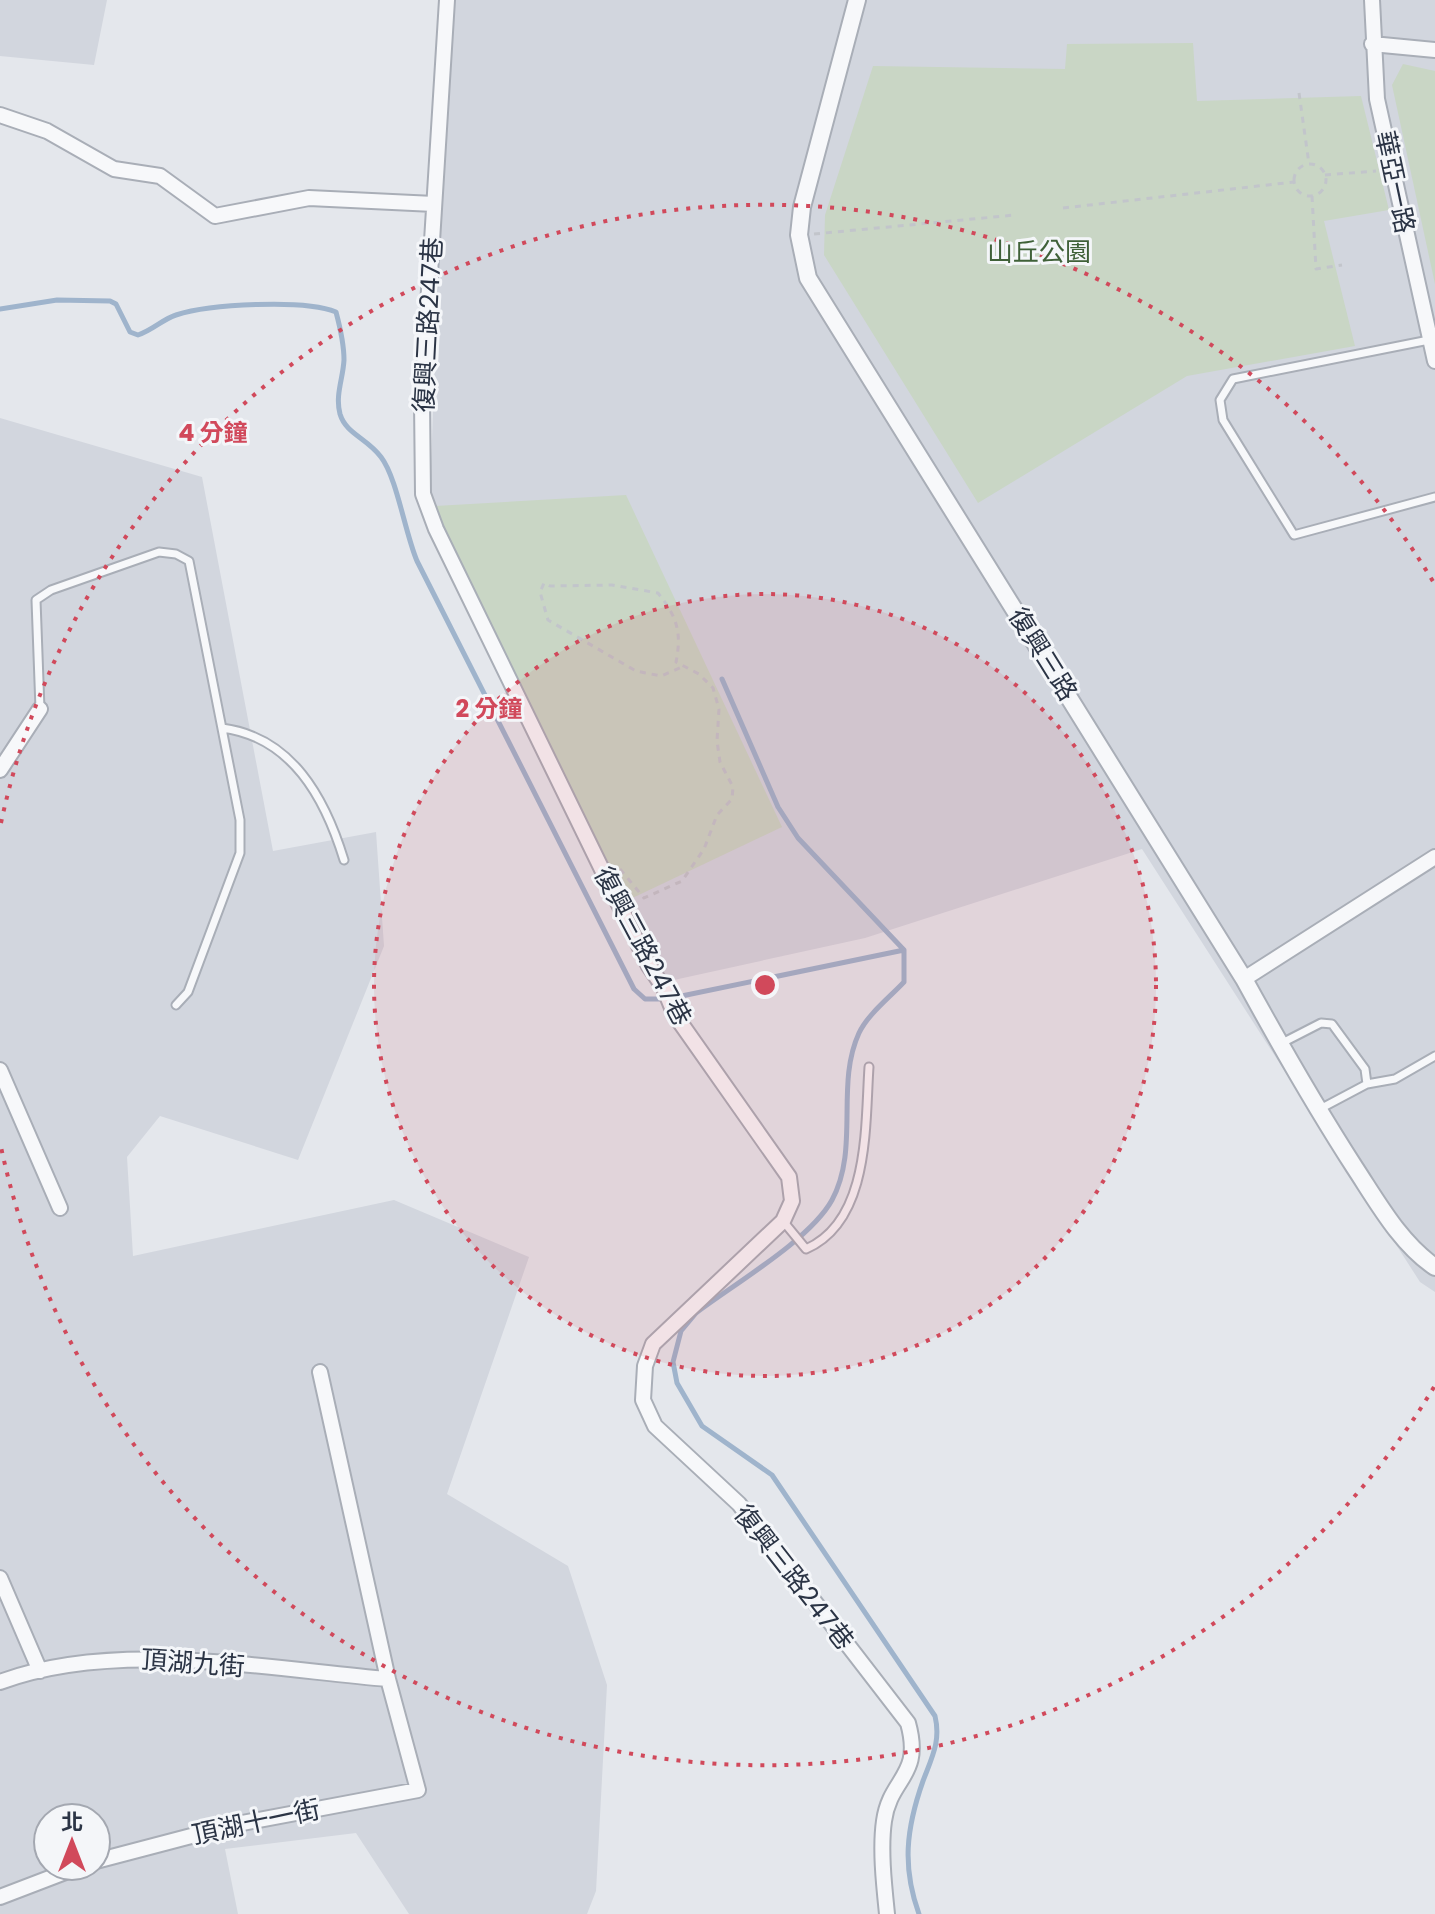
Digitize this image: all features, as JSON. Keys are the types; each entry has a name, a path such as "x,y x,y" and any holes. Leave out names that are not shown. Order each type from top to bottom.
{"street":[{"name":"復興三路247巷","path":"447,0 422,402 423,494 442,543 675,1015 789,1177 792,1201 787,1227 653,1344 645,1366 643,1400 655,1426 739,1504 908,1723 913,1743 911,1768 884,1820 887,1914"},
{"name":"復興三路","path":"857,0 802,207 799,235 808,278 1244,979 1318,1110 1391,1223 1421,1258 1435,1267"},
{"name":"華亞一路","path":"1372,0 1377,99 1435,361"},
{"path":"1372,44 1435,50"},
{"path":"0,115 47,131 114,169 160,176 215,216 309,198 434,204"},
{"path":"0,770 40,709"},
{"path":"1244,979 1435,857"},
{"path":"0,1070 60,1208"},
{"path":"320,1372 388,1679"},
{"path":"0,1578 40,1671"},
{"name":"頂湖九街","path":"0,1682 40,1671 123,1658 388,1679"},
{"name":"頂湖十一街","path":"112,1857 237,1824 418,1790 388,1679"},
{"path":"0,1897 39,1882"}],"lane":[{"path":"1430,340 1233,379 1220,400 1223,420 1294,535 1435,497"},
{"path":"40,709 36,600 51,590 159,552 176,554 189,561 240,820 240,853 188,992 176,1005"},
{"path":"222,728 250,732 293,760 334,826 344,860"},
{"path":"1280,1044 1321,1023 1332,1024 1365,1069 1367,1084"},
{"path":"1318,1110 1367,1084 1395,1079 1435,1056"},
{"path":"787,1227 806,1249 824,1241 845,1209 860,1177 869,1067"}],"path":[{"path":"1299,93 1309,164"},
{"path":"1309,164 1317,165 1325,175 1323,189 1312,196 1300,193 1294,182 1297,170 1309,164"},
{"path":"1325,175 1376,171"},
{"path":"1063,208 1294,182"},
{"path":"1312,196 1316,269 1342,265"},
{"path":"814,234 1015,215"},
{"path":"620,869 644,898 668,890 682,881 704,849 717,815 732,799 733,787 720,762 717,741 719,709 713,688 699,674 676,662 680,641 678,622 658,593 626,586 550,586 544,583 540,592 548,620 636,671 661,676 682,667"}],"shaded area":[{"path":"0,0 107,0 94,65 0,56"},
{"path":"448,0 1435,0 1435,1292 1420,1282 1142,849 865,938 651,985 429,522"},
{"path":"0,418 202,477 273,851 376,832 384,946 298,1160 160,1116 127,1157 133,1256 394,1200 529,1257 447,1494 568,1566 607,1685 596,1891 587,1914 409,1914 356,1833 225,1849 238,1914 0,1914"}],"green space":[{"name":"山丘公園","path":"1193,43 1197,101 1361,96 1389,210 1324,221 1355,346 1187,376 978,503 824,255 825,215 873,66 1065,69 1067,44"},
{"path":"1403,64 1435,71 1435,284 1392,85"},
{"path":"626,495 782,827 624,902 443,536 435,506"}],"waterway":[{"path":"0,309 57,300 110,301 116,304 130,332 138,335 176,315 211,308 280,304 336,312 344,354 338,400 343,421 387,466 417,561 634,989 645,999 667,999 904,950"},
{"path":"722,679 778,807 798,838 904,950 904,982 868,1019 852,1053 845,1159 832,1200 789,1246 696,1313 681,1331 673,1362 677,1383 702,1426 772,1475 935,1716 936,1741 913,1815 908,1848 910,1880 919,1914"}]}
